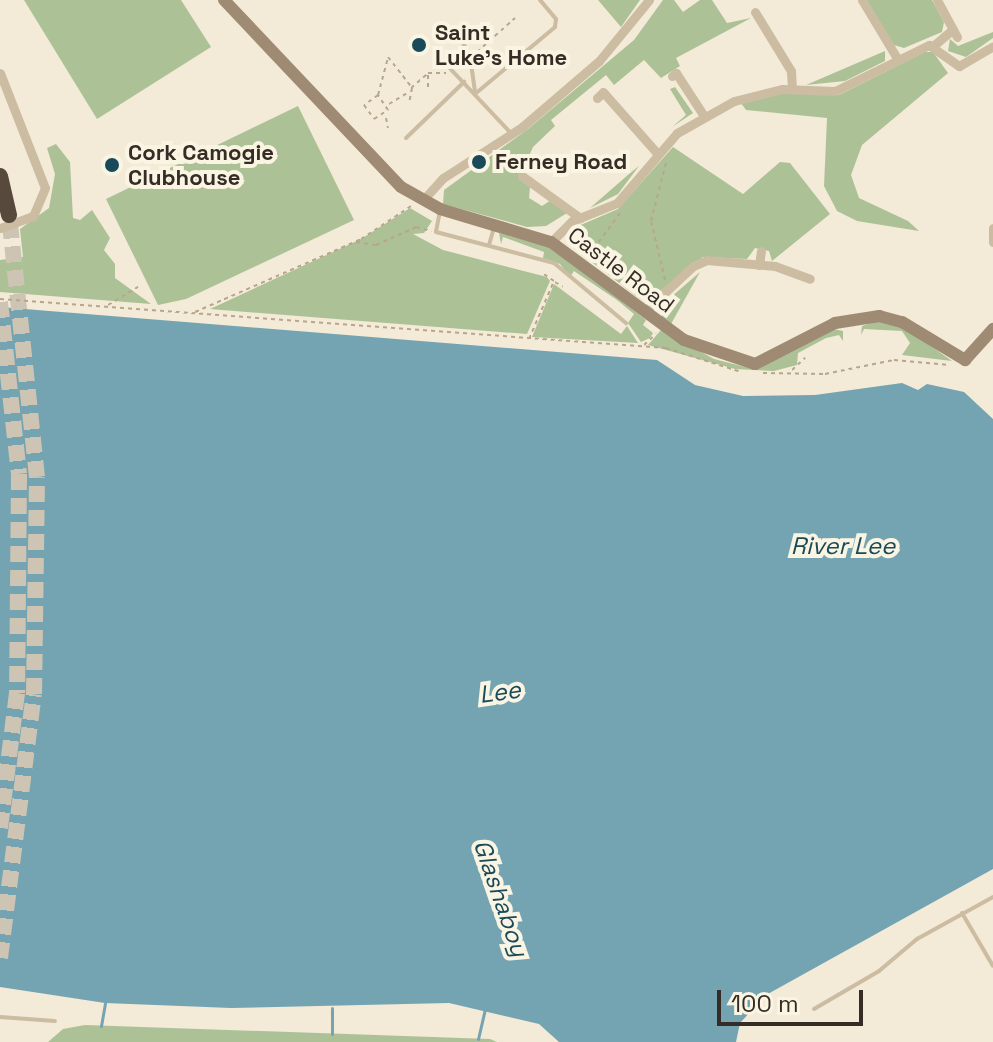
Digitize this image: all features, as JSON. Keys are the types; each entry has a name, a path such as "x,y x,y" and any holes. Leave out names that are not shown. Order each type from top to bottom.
{"highway":[{"path":"0,176 4,221"}],"street":[{"name":"Castle Road","path":"224,0 387,175 440,209 551,242 684,340 755,364 835,323 879,316 902,322 958,362"},
{"path":"423,200 449,174 512,134 599,61 634,24 649,0"},
{"path":"862,0 898,60"},
{"path":"551,242 580,218 610,208 627,192 660,150 704,116 746,96 792,89 835,91 955,33 937,0"},
{"path":"754,11 791,71 792,89"},
{"path":"933,46 954,66 972,61 993,46"},
{"path":"0,73 45,188 33,216 4,221"},
{"path":"672,76 676,73 704,116"},
{"path":"597,98 603,92 660,150"},
{"path":"522,176 580,218"},
{"path":"993,228 993,242"},
{"path":"759,265 761,251"},
{"path":"644,312 668,289 707,260 759,265 810,279"},
{"path":"958,362 973,355 993,329"}],"lane":[{"path":"475,94 555,27 556,19 540,0"},
{"path":"462,41 470,56 475,94"},
{"path":"443,61 512,134"},
{"path":"406,138 464,82"},
{"path":"440,209 436,232 554,263 626,323"},
{"path":"489,245 495,226"},
{"path":"814,1009 962,913 993,897"},
{"path":"962,913 993,966"},
{"path":"0,1017 55,1021"}],"path":[{"path":"378,95 388,57 412,88 409,103"},
{"path":"428,73 428,87"},
{"path":"386,115 374,119 364,108 368,97 378,95 387,101 388,128"},
{"path":"660,150 667,160 651,221 668,289"},
{"path":"586,259 632,198 627,192"},
{"path":"193,313 353,242 423,200"},
{"path":"353,242 381,245 416,227 436,232"},
{"path":"542,273 563,287"},
{"path":"529,339 554,281"},
{"path":"104,306 138,287"},
{"path":"0,299 643,346 661,325"},
{"path":"805,358 791,371 825,374 898,360 958,362"}],"green space":[{"path":"24,0 181,0 211,47 97,119"},
{"path":"598,0 640,0 621,27"},
{"path":"663,0 674,0 683,12 700,0 712,0 727,23 751,18 676,58 680,66 661,78 644,60 614,85 606,75 551,120 555,126 533,147 519,179 530,187 529,198 542,206 551,200 567,213 546,226 527,227 443,204 444,190 528,129 634,40"},
{"path":"866,0 932,0 944,22 942,32 904,48 894,45"},
{"path":"993,32 993,38 966,57 948,51 950,39 958,46"},
{"path":"885,51 885,61 845,81 806,85"},
{"path":"925,52 933,52 948,73 862,145 851,175 859,198 908,221 919,231 857,221 837,211 824,186 827,118 746,110 741,103 784,93 839,95"},
{"path":"675,87 693,113 672,127 686,115 670,89"},
{"path":"298,106 354,220 186,299 158,305 106,199"},
{"path":"56,144 70,162 73,218 80,220 92,210 110,238 104,250 115,264 115,278 151,304 0,292 0,260 23,257 20,229 49,208 55,174 47,148"},
{"path":"673,147 743,194 780,162 790,163 830,214 772,261 769,251 755,248 747,259 703,257 652,298 640,299 584,256 569,230 618,209"},
{"path":"639,166 618,194 590,208 629,174"},
{"path":"410,208 432,221 424,233 413,234 443,250 547,277 550,281 527,334 210,309 361,239"},
{"path":"499,233 554,248 646,320 643,325 653,333 650,338 641,342 628,323 634,314 617,300 574,271 570,277 560,264 543,258 544,252 503,237 501,244"},
{"path":"700,272 671,324 662,317 663,304"},
{"path":"554,284 621,334 627,326 638,343 532,337"},
{"path":"877,321 907,329 952,361 902,355 910,343 902,331 864,329 861,335 862,326"},
{"path":"834,329 843,331 843,341 839,335 826,338 798,353 797,365 774,371 735,369 648,345 661,330 714,359 753,369"},
{"path":"85,1025 490,1039 497,1042 48,1042 63,1029"}],"water":[{"path":"0,307 657,360 695,385 743,396 815,395 902,383 918,390 927,384 964,392 993,419 993,869 766,995 740,1023 736,1042 559,1042 539,1024 449,1003 231,1008 105,1003 0,987"}],"waterway":[{"path":"101,1026 105,1003"},
{"path":"332,1008 332,1034"},
{"path":"478,1039 485,1009"}],"tunnel":[{"path":"0,958 34,694 37,477 9,215"},
{"path":"0,302 19,474 17,693 0,828"}],"place":[{"name":"Saint Luke's Home","path":"419,45"},
{"name":"Ferney Road","path":"479,162"},
{"name":"Cork Camogie Clubhouse","path":"112,165"}],"water label":[{"name":"River Lee","path":"843,546"},
{"name":"Lee","path":"500,692"},
{"name":"Glashaboy","path":"501,898"}]}
